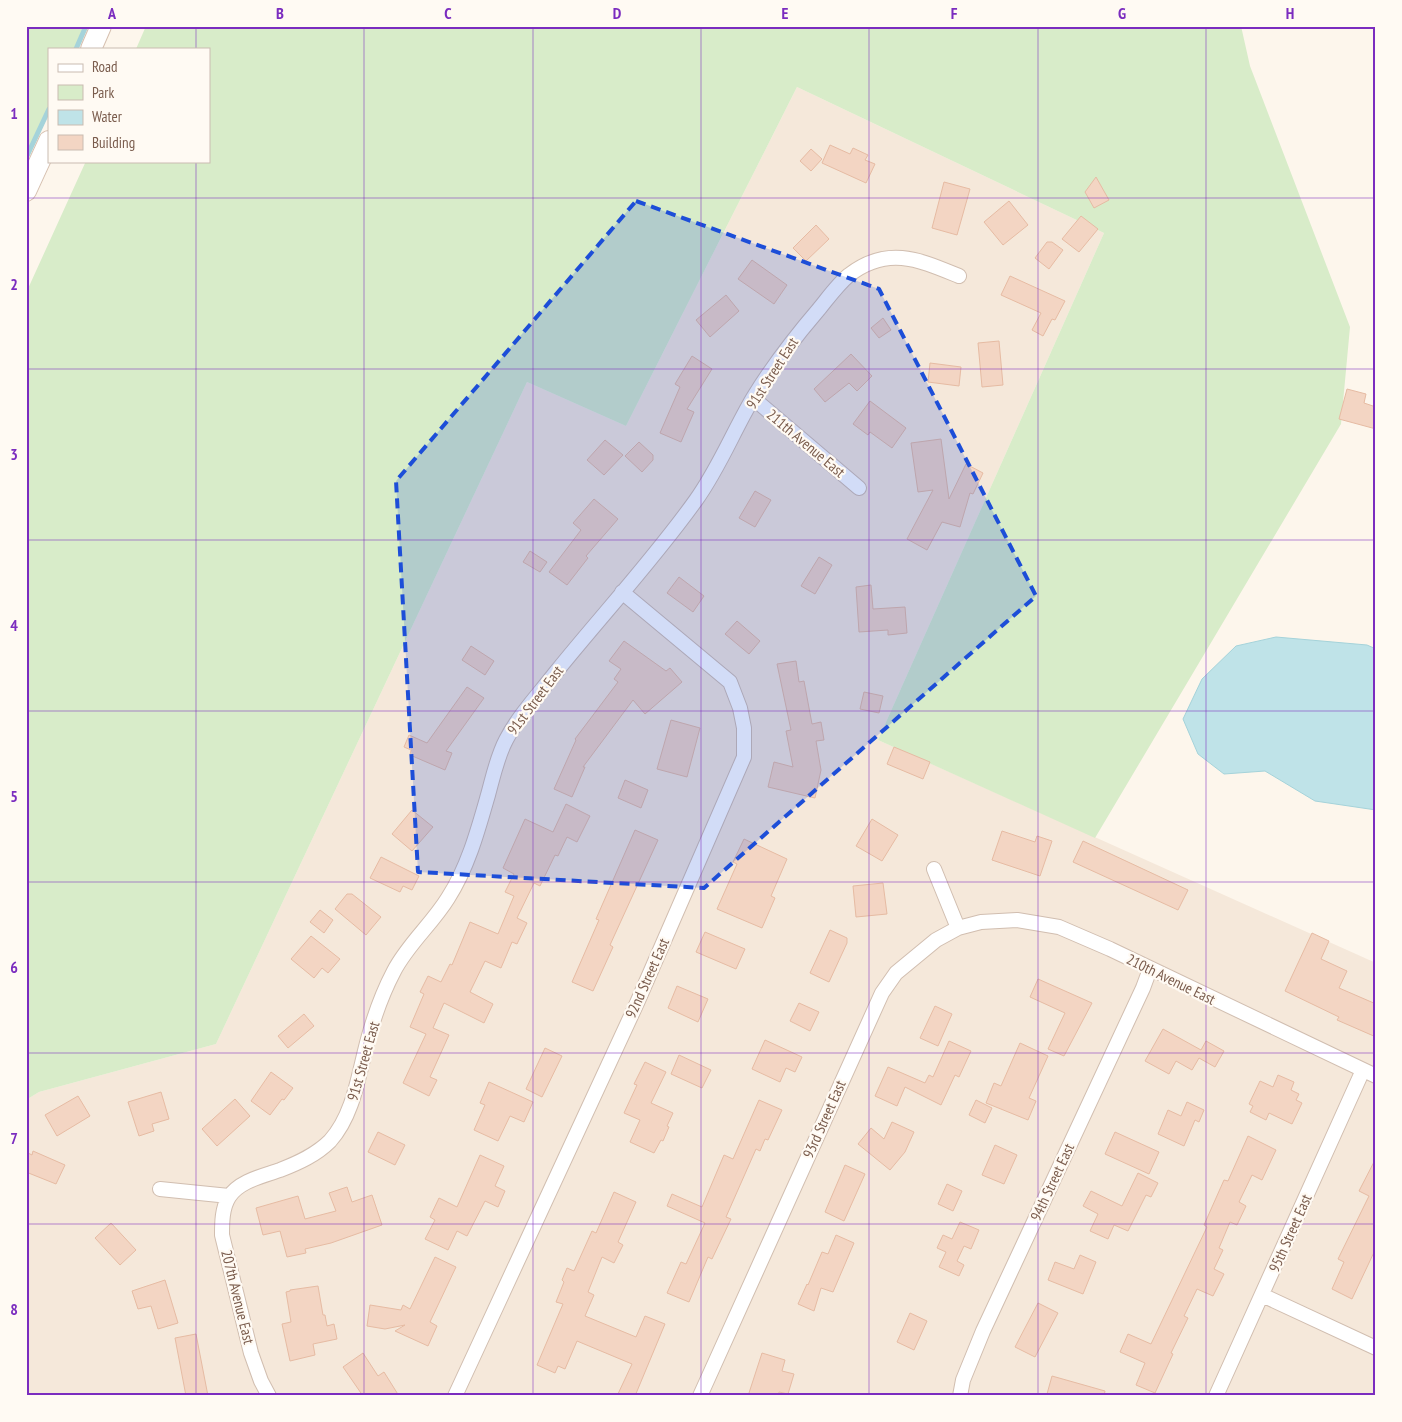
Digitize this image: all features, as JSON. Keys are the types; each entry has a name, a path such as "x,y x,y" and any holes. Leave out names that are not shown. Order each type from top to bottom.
{"street":[{"path":"91,48 101,26"},
{"path":"26,191 48,143"},
{"name":"91st Street East","path":"229,1196 256,1178 311,1156 328,1142 340,1128 348,1111 380,1002 394,971 405,953 448,898 452,890 473,846 504,744 516,723 680,523 717,469 753,398 798,333 850,275 871,263 886,258 921,260 959,276"},
{"name":"211th Avenue East","path":"753,398 859,488"},
{"name":"92nd Street East","path":"455,1396 637,1003 744,757 740,708 730,682 622,592"},
{"path":"934,869 958,928"},
{"name":"210th Avenue East","path":"958,928 981,922 1000,920 1017,920 1059,927 1110,949 1370,1073"},
{"name":"93rd Street East","path":"700,1396 882,993 896,973 936,940 958,928"},
{"name":"94th Street East","path":"960,1396 964,1380 983,1331 1139,997 1150,969"},
{"name":"95th Street East","path":"1216,1396 1262,1295 1370,1073"},
{"path":"160,1189 229,1196"},
{"name":"207th Avenue East","path":"229,1196 222,1216 222,1235 251,1352 261,1381 269,1396"},
{"path":"1262,1295 1376,1348"}],"highlighted area":[{"path":"636,201 879,289 1036,596 704,888 418,872 396,481"}],"shaded area":[{"path":"797,87 1104,233 878,740 1376,963 1376,1396 26,1396 26,1100 39,1092 216,1044 527,382 626,426"}],"green space":[{"path":"26,26 85,26 75,48 48,48 48,111 26,161"},
{"path":"146,26 1241,26 1250,66 1350,327 1341,424 1095,838 878,740 1104,233 797,87 626,426 527,382 216,1044 39,1092 26,1100 26,293 86,162 210,162 210,48 136,48"}],"water":[{"path":"1276,637 1367,645 1376,649 1376,810 1315,801 1265,771 1224,774 1198,754 1183,719 1202,679 1236,646"}],"building":[{"path":"830,145 850,154 853,148 868,155 865,160 875,164 866,183 822,163"},
{"path":"811,149 822,159 811,171 800,161"},
{"path":"1096,177 1109,200 1094,208 1085,192"},
{"path":"944,182 970,189 957,235 932,228"},
{"path":"1009,201 1028,225 1003,245 984,222"},
{"path":"1081,216 1098,229 1079,252 1062,239"},
{"path":"816,225 829,239 806,261 793,248"},
{"path":"1047,242 1052,242 1063,250 1049,269 1035,258"},
{"path":"752,260 787,285 774,304 738,279"},
{"path":"1010,276 1065,301 1055,320 1052,319 1043,336 1032,330 1041,313 1001,295"},
{"path":"726,295 739,311 710,337 696,320"},
{"path":"883,318 891,330 879,338 871,328"},
{"path":"999,341 1003,385 982,387 978,343"},
{"path":"851,354 872,376 857,391 849,383 825,402 814,389"},
{"path":"692,356 712,369 687,409 694,412 681,442 660,433 680,387 675,384"},
{"path":"930,363 961,367 959,386 928,382"},
{"path":"1347,389 1366,394 1364,403 1376,407 1376,429 1339,419"},
{"path":"870,401 906,428 892,448 870,432 868,435 853,424"},
{"path":"941,439 949,499 966,464 983,473 973,494 970,493 960,527 942,522 927,550 907,539 933,490 918,492 911,443"},
{"path":"605,440 623,455 604,475 587,460"},
{"path":"639,442 653,455 653,460 642,472 625,456"},
{"path":"755,491 771,500 755,527 739,518"},
{"path":"594,499 618,519 586,556 588,558 567,585 549,572 581,530 573,523"},
{"path":"530,551 547,562 540,572 523,562"},
{"path":"819,557 832,565 815,594 801,586"},
{"path":"679,577 704,596 693,612 667,593"},
{"path":"871,585 873,609 905,607 907,633 888,635 888,630 859,632 856,587"},
{"path":"737,621 760,641 749,654 725,634"},
{"path":"624,641 666,671 670,668 682,682 645,714 633,700 583,767 585,767 572,797 554,789 575,739 618,682 614,679 621,669 609,661"},
{"path":"471,646 494,661 485,675 462,660"},
{"path":"796,661 799,682 804,681 812,724 821,722 824,740 816,741 821,770 815,798 768,787 774,762 793,767 786,731 791,730 777,664"},
{"path":"467,687 484,698 446,751 452,753 445,770 410,755 411,750 404,747 409,735 427,743"},
{"path":"864,692 883,696 879,713 860,709"},
{"path":"671,720 700,728 687,777 657,769"},
{"path":"894,747 930,762 923,779 887,764"},
{"path":"625,780 648,790 641,808 618,798"},
{"path":"566,804 590,816 577,842 567,837 558,856 555,855 540,886 534,883 517,918 527,923 517,944 512,942 501,968 485,961 470,992 493,1004 484,1023 444,1003 433,1028 449,1035 430,1077 437,1080 429,1096 403,1083 426,1034 410,1027 424,994 420,992 428,976 441,982 450,964 452,965 470,922 498,934 514,896 505,892 514,874 503,868 525,819 553,832"},
{"path":"412,810 433,827 412,851 392,834"},
{"path":"872,819 898,835 882,861 856,846"},
{"path":"635,830 658,840 610,945 613,947 593,991 572,982 599,920 596,919"},
{"path":"1002,831 1035,842 1037,836 1052,841 1040,876 992,860"},
{"path":"744,839 787,859 771,896 775,898 762,928 717,909 737,864 733,862"},
{"path":"1083,841 1188,890 1178,910 1073,862"},
{"path":"381,857 419,876 412,890 403,886 400,892 370,878"},
{"path":"883,883 887,914 856,917 853,886"},
{"path":"347,894 352,894 381,917 366,935 335,909"},
{"path":"320,910 333,920 324,933 310,922"},
{"path":"830,930 847,938 847,943 829,982 810,973"},
{"path":"705,932 745,949 736,969 696,952"},
{"path":"1312,933 1329,941 1321,959 1347,971 1339,988 1376,1004 1376,1037 1337,1020 1339,1017 1285,991"},
{"path":"311,936 340,959 328,973 322,968 314,978 291,959"},
{"path":"1038,979 1092,1003 1064,1056 1048,1049 1065,1013 1030,997"},
{"path":"677,986 708,999 698,1022 668,1008"},
{"path":"799,1003 819,1012 810,1031 790,1021"},
{"path":"935,1006 952,1014 938,1046 920,1038"},
{"path":"304,1014 314,1026 288,1048 278,1036"},
{"path":"1163,1029 1201,1050 1206,1041 1224,1051 1215,1067 1199,1058 1192,1070 1176,1061 1169,1074 1145,1061"},
{"path":"765,1040 802,1057 795,1072 786,1068 780,1082 752,1069"},
{"path":"949,1041 971,1051 959,1077 955,1075 941,1105 905,1087 897,1106 875,1096 888,1067 925,1083 929,1075 933,1077"},
{"path":"1020,1043 1048,1056 1029,1098 1036,1101 1028,1120 986,1103 994,1083 1001,1086"},
{"path":"545,1048 562,1056 542,1097 526,1089"},
{"path":"679,1055 711,1070 702,1088 671,1074"},
{"path":"645,1062 666,1072 651,1103 673,1113 663,1141 661,1140 654,1153 630,1142 640,1120 624,1113 637,1085 634,1084"},
{"path":"271,1072 293,1088 270,1115 251,1101"},
{"path":"1278,1075 1294,1082 1291,1090 1299,1094 1296,1100 1302,1103 1292,1124 1269,1113 1266,1120 1250,1112 1253,1106 1249,1104 1260,1081 1273,1087"},
{"path":"489,1082 533,1102 524,1122 510,1116 498,1141 474,1130 485,1105 480,1103"},
{"path":"161,1092 169,1119 152,1124 154,1131 139,1136 128,1102"},
{"path":"78,1096 90,1116 57,1136 45,1115"},
{"path":"235,1099 250,1116 217,1146 202,1129"},
{"path":"759,1100 782,1110 768,1140 765,1139 760,1151 756,1149 726,1217 731,1219 712,1259 708,1257 689,1302 667,1293 681,1262 686,1264 705,1223 667,1206 672,1194 702,1207 724,1155 733,1159"},
{"path":"976,1100 992,1108 985,1123 969,1115"},
{"path":"1187,1102 1204,1110 1199,1122 1195,1120 1184,1146 1158,1134 1168,1110 1181,1116"},
{"path":"892,1122 914,1132 905,1152 890,1170 858,1144 871,1128 884,1139"},
{"path":"378,1132 405,1145 395,1165 368,1152"},
{"path":"1115,1132 1159,1152 1149,1174 1105,1154"},
{"path":"1248,1136 1276,1150 1262,1180 1252,1175 1239,1202 1246,1206 1237,1225 1230,1222 1219,1248 1223,1250 1214,1269 1224,1274 1213,1296 1197,1289 1184,1316 1188,1318 1155,1393 1136,1385 1145,1363 1120,1352 1128,1334 1151,1344 1207,1227 1204,1225 1224,1180 1228,1181"},
{"path":"995,1145 1017,1155 1004,1184 982,1175"},
{"path":"33,1151 65,1165 56,1184 26,1172 26,1152 32,1155"},
{"path":"480,1155 504,1166 495,1186 505,1191 498,1207 485,1201 467,1236 457,1231 448,1250 425,1239 435,1220 430,1217 439,1198 457,1207"},
{"path":"1376,1158 1376,1248 1352,1299 1332,1289 1344,1262 1338,1259 1369,1196 1359,1191"},
{"path":"845,1165 865,1174 844,1221 825,1212"},
{"path":"1138,1173 1158,1183 1151,1197 1146,1195 1128,1231 1114,1225 1108,1239 1090,1231 1098,1214 1083,1206 1091,1191 1122,1206"},
{"path":"947,1184 962,1191 953,1211 938,1204"},
{"path":"347,1187 352,1202 372,1195 382,1225 331,1243 305,1249 306,1253 287,1257 280,1231 263,1235 256,1208 298,1196 305,1219 336,1211 329,1193"},
{"path":"614,1192 636,1202 618,1242 623,1245 614,1263 602,1257 588,1292 594,1295 585,1316 636,1337 645,1316 665,1324 635,1396 617,1396 632,1364 577,1341 565,1369 558,1366 555,1373 537,1365 563,1304 556,1302 567,1268 574,1271 592,1231 596,1233"},
{"path":"960,1222 979,1230 971,1249 964,1246 957,1261 964,1265 959,1276 939,1267 946,1252 937,1248 943,1235 952,1239"},
{"path":"111,1223 136,1250 120,1265 95,1238"},
{"path":"836,1235 854,1243 833,1292 821,1288 814,1311 798,1304 822,1252 828,1254"},
{"path":"1080,1255 1096,1262 1083,1294 1048,1280 1055,1262 1074,1269"},
{"path":"435,1257 456,1267 430,1322 437,1326 428,1346 395,1331 405,1325 385,1329 367,1326 370,1305 401,1310 403,1305 410,1309"},
{"path":"165,1280 178,1323 158,1329 151,1306 138,1309 132,1291"},
{"path":"318,1286 323,1315 325,1315 327,1326 334,1324 337,1339 313,1344 315,1355 290,1361 282,1324 291,1322 286,1292"},
{"path":"1038,1303 1058,1313 1035,1357 1015,1347"},
{"path":"910,1313 927,1321 914,1350 897,1342"},
{"path":"196,1334 208,1396 186,1396 175,1338"},
{"path":"363,1353 378,1376 384,1372 399,1396 363,1396 343,1367"},
{"path":"762,1353 785,1360 782,1371 794,1374 788,1394 779,1392 778,1396 748,1396"},
{"path":"1052,1376 1105,1391 1104,1396 1054,1396 1047,1394"}],"waterway":[{"path":"76,48 86,26"},
{"path":"26,158 48,111"}]}
